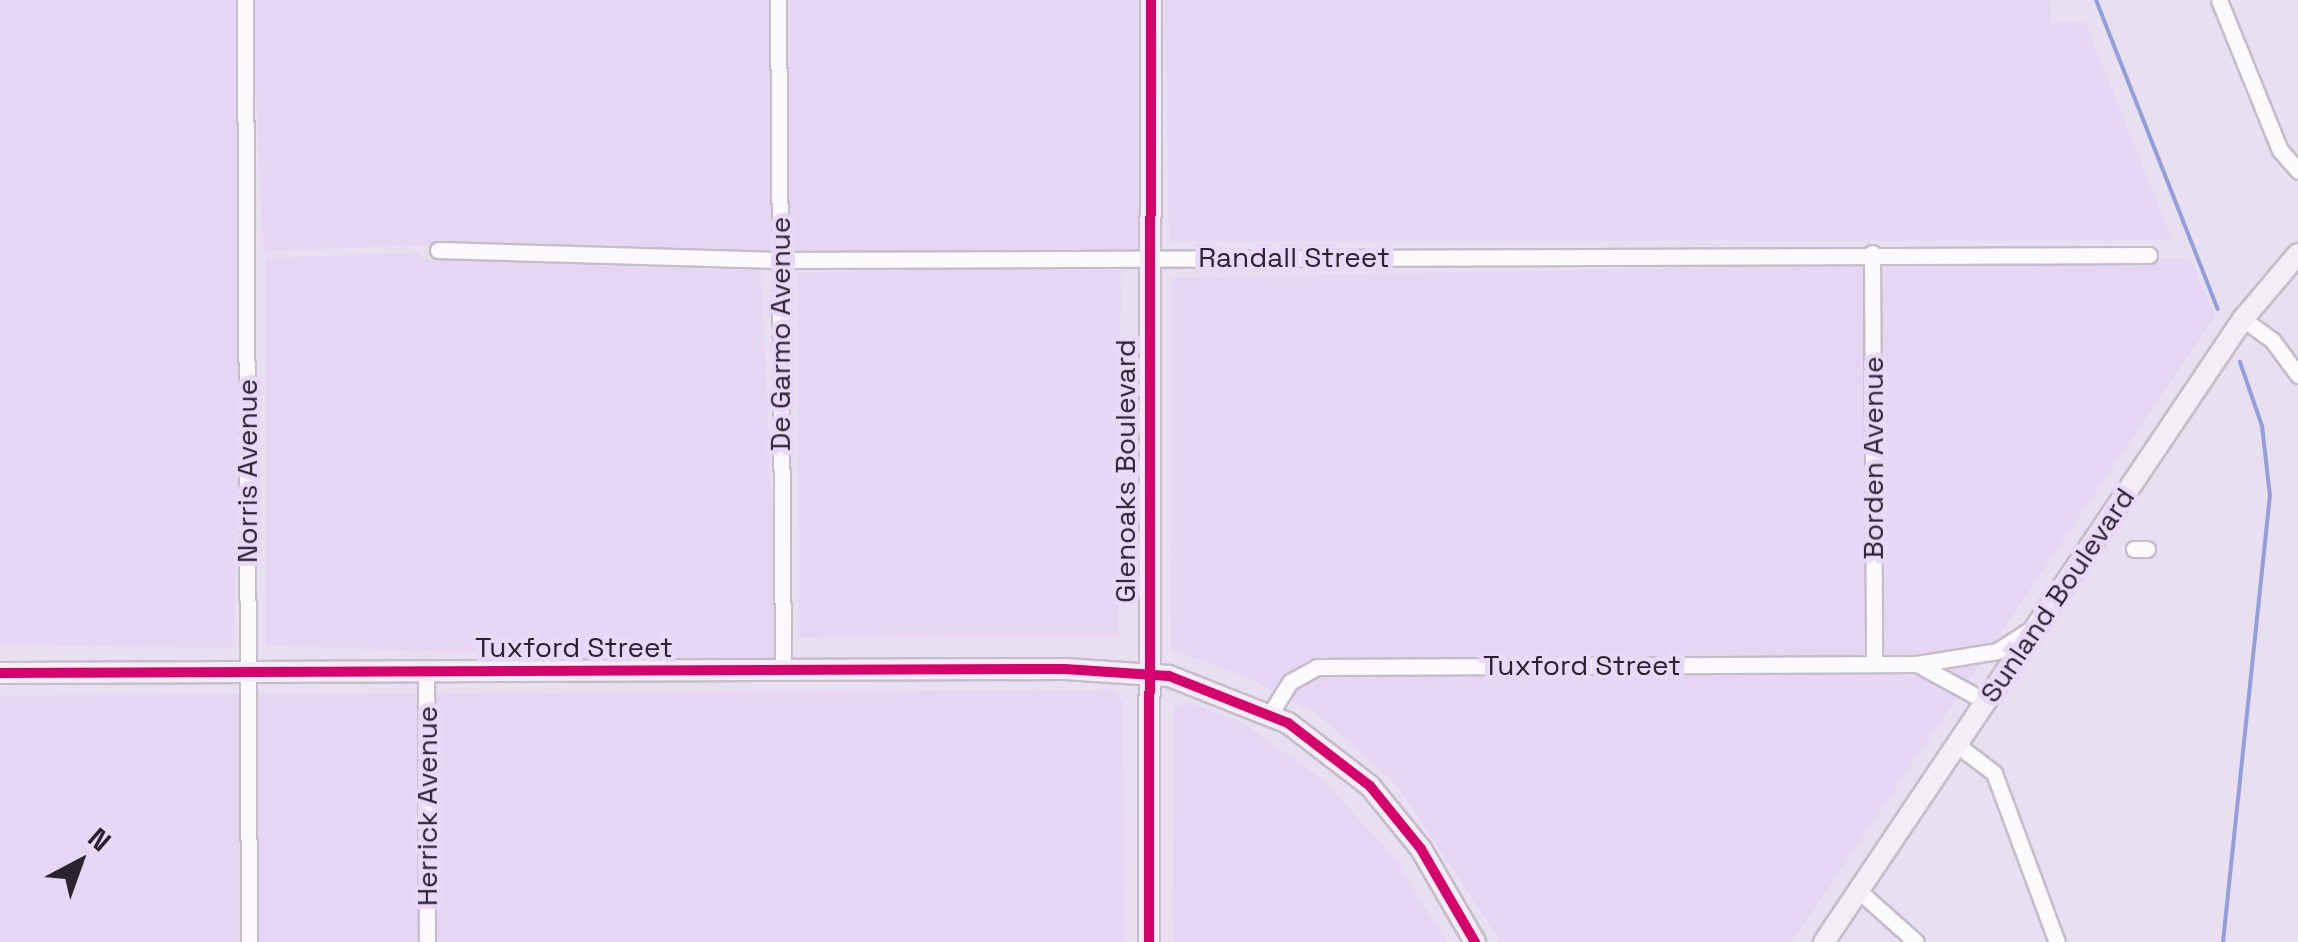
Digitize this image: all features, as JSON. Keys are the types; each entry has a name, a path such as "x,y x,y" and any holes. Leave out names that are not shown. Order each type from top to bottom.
{"main road":[{"name":"Glenoaks Boulevard","path":"1149,942 1146,258 1151,0"},
{"name":"Sunland Boulevard","path":"1824,942 2243,320 2298,254"},
{"name":"Tuxford Street","path":"0,672 783,669 1148,673 1270,714 1330,751 1391,810 1476,942"}],"street":[{"name":"Norris Avenue","path":"244,0 249,942"},
{"name":"De Garmo Avenue","path":"778,0 783,669"},
{"path":"2218,0 2280,150 2298,171"},
{"name":"Randall Street","path":"438,250 779,260 1872,253 2149,255"},
{"name":"Borden Avenue","path":"1872,253 1874,664"},
{"path":"2243,320 2272,340 2298,376"},
{"name":"Tuxford Street","path":"1270,714 1290,682 1318,667 1917,664 1997,652 2018,641 2052,604"},
{"name":"Tuxford Street","path":"1917,664 1985,701"},
{"name":"Herrick Avenue","path":"426,670 427,942"},
{"path":"1956,744 1994,773 2057,942"},
{"path":"1859,891 1916,942"}],"shaded area":[{"path":"0,0 243,0 246,262 233,648 0,644"},
{"path":"252,0 773,0 773,253 419,245 263,251"},
{"path":"783,0 1140,0 1140,254 783,254"},
{"path":"1165,0 2050,0 2051,23 2085,22 2172,240 1169,241"},
{"path":"420,253 423,259 761,271 779,664 266,645 266,258"},
{"path":"2190,258 2215,316 1792,942 1501,942 1397,785 1317,714 1251,679 1171,649 1172,278"},
{"path":"1121,270 1119,636 799,637 797,273"},
{"path":"1114,690 1123,702 1124,942 0,942 0,696"},
{"path":"1188,702 1243,723 1321,778 1393,856 1447,942 1173,942 1174,708"}],"waterway":[{"path":"2096,0 2218,309"},
{"path":"2223,942 2270,496 2262,426 2240,362"}],"cycle path":[{"path":"1149,942 1151,0"},
{"path":"0,673 1065,669 1169,676 1288,723 1370,786 1421,849 1475,942"}]}
